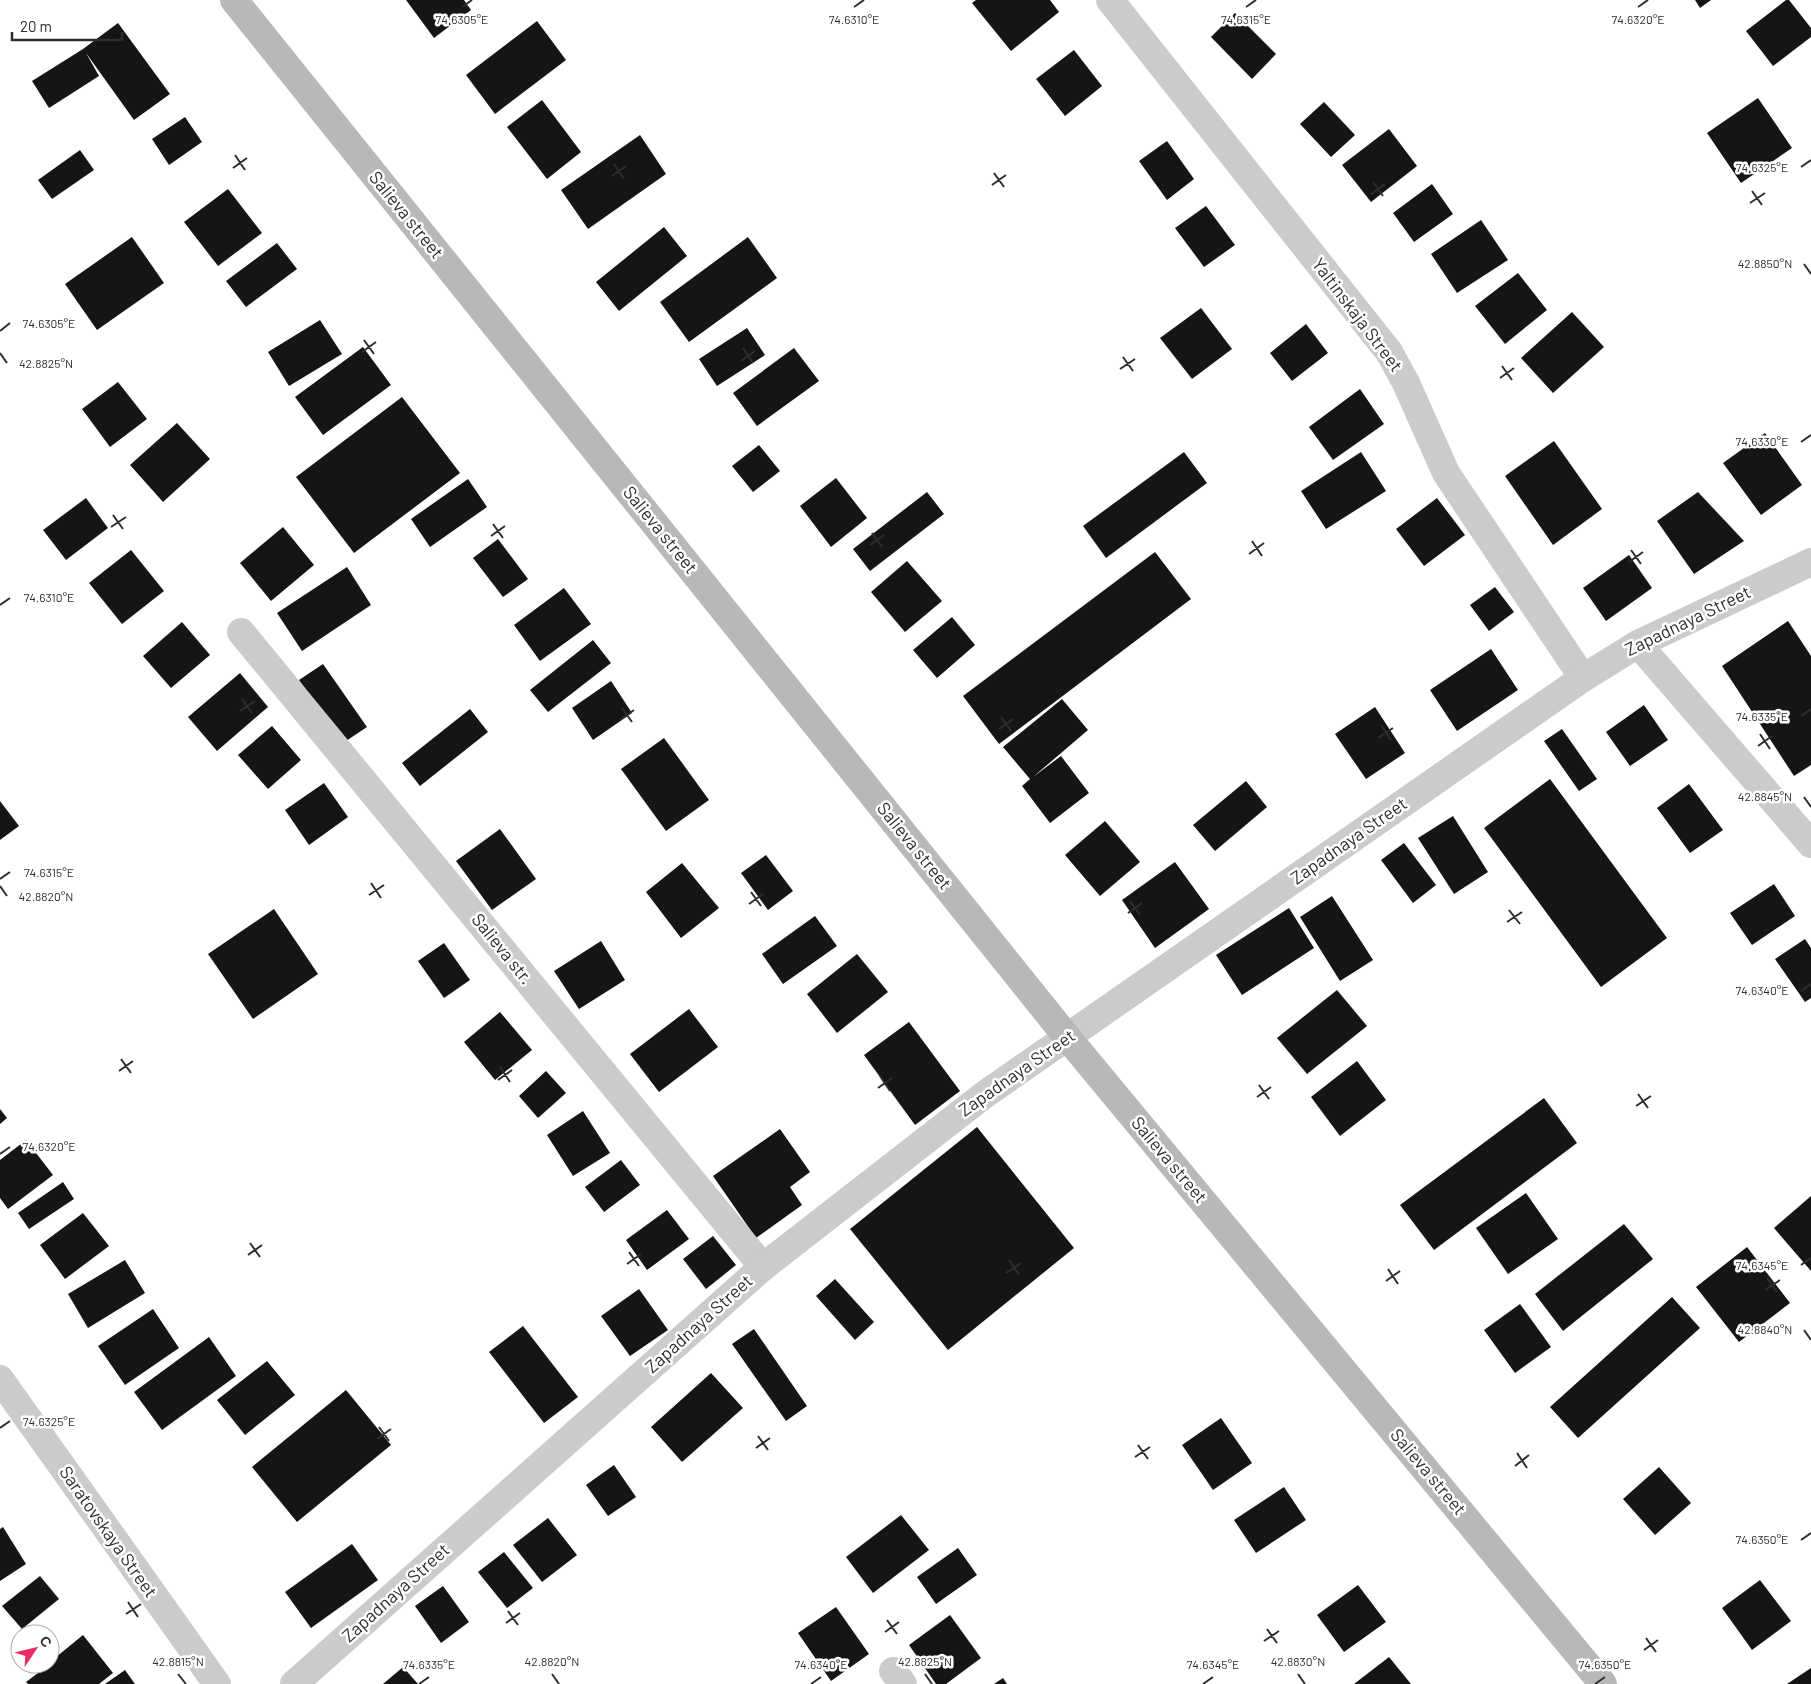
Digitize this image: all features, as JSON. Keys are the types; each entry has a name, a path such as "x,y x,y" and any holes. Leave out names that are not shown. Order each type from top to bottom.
{"main road":[{"name":"Salieva street","path":"234,0 1067,1037 1604,1684"}],"street":[{"name":"Yaltinskaja Street","path":"1110,0 1389,352 1406,383 1446,473 1583,678"},
{"name":"Zapadnaya Street","path":"294,1684 763,1267 984,1095 1583,678 1638,644 1811,562"},
{"name":"Salieva str.","path":"241,632 763,1267"},
{"path":"1638,644 1811,844"},
{"name":"Saratovskaya Street","path":"0,1379 216,1684"}],"building":[{"path":"406,0 464,0 471,10 434,38"},
{"path":"976,0 1050,0 1059,12 1011,51 972,3"},
{"path":"1695,0 1711,0 1700,8"},
{"path":"1786,0 1789,0 1811,28 1811,37 1773,66 1746,31"},
{"path":"1235,13 1276,54 1252,79 1211,37"},
{"path":"537,21 566,60 495,114 466,75"},
{"path":"118,23 170,94 134,120 86,53 99,76 49,108 32,81 83,49"},
{"path":"1074,50 1102,86 1065,116 1036,79"},
{"path":"1758,98 1792,148 1741,183 1707,133"},
{"path":"542,100 581,152 547,179 507,127"},
{"path":"1324,102 1355,135 1331,157 1300,124"},
{"path":"185,117 202,142 169,165 152,139"},
{"path":"1389,129 1417,166 1371,202 1342,165"},
{"path":"640,135 666,174 588,229 561,190"},
{"path":"1167,141 1194,179 1167,200 1139,161"},
{"path":"80,150 94,170 52,199 38,180"},
{"path":"1432,184 1453,214 1414,242 1393,213"},
{"path":"228,189 262,233 218,266 184,222"},
{"path":"1206,206 1235,245 1204,267 1175,228"},
{"path":"1481,220 1508,260 1457,293 1431,254"},
{"path":"664,227 687,256 619,311 596,282"},
{"path":"132,237 164,283 97,330 65,284"},
{"path":"748,237 777,278 689,342 660,302"},
{"path":"277,243 297,269 246,307 226,281"},
{"path":"1518,273 1547,310 1505,344 1475,306"},
{"path":"1201,308 1232,349 1192,379 1160,338"},
{"path":"1572,312 1604,347 1553,393 1521,358"},
{"path":"320,320 342,354 289,386 268,352"},
{"path":"1306,324 1328,353 1292,381 1270,353"},
{"path":"747,328 765,355 717,386 699,359"},
{"path":"363,347 391,385 323,435 295,397"},
{"path":"794,348 819,381 757,426 733,393"},
{"path":"118,382 147,419 110,447 82,409"},
{"path":"1360,389 1384,424 1333,460 1309,427"},
{"path":"402,397 460,473 354,553 296,477"},
{"path":"177,423 210,459 163,502 130,465"},
{"path":"1765,433 1802,485 1761,515 1723,463"},
{"path":"1554,441 1602,509 1553,545 1505,476"},
{"path":"759,445 780,471 753,492 732,466"},
{"path":"1184,452 1207,483 1106,558 1083,526"},
{"path":"1361,452 1386,491 1326,529 1301,491"},
{"path":"836,478 867,518 831,547 800,506"},
{"path":"468,479 487,507 430,547 411,519"},
{"path":"927,492 944,514 870,571 853,549"},
{"path":"1698,492 1744,541 1694,574 1657,521"},
{"path":"86,498 108,528 66,560 43,530"},
{"path":"1437,498 1465,535 1424,566 1396,529"},
{"path":"283,527 314,565 271,601 240,563"},
{"path":"498,539 528,579 503,597 473,558"},
{"path":"131,550 164,591 122,624 89,583"},
{"path":"1155,552 1191,599 999,744 963,696"},
{"path":"1629,555 1652,588 1606,621 1583,588"},
{"path":"907,561 942,601 905,632 871,592"},
{"path":"347,567 371,605 302,651 277,613"},
{"path":"1495,587 1514,612 1489,631 1470,605"},
{"path":"564,588 591,624 540,661 514,625"},
{"path":"952,617 975,645 937,678 913,650"},
{"path":"1788,621 1811,656 1811,765 1794,776 1722,666"},
{"path":"182,622 210,655 171,688 143,656"},
{"path":"593,640 611,663 548,712 530,690"},
{"path":"1491,649 1518,690 1457,731 1430,690"},
{"path":"323,664 367,727 343,743 299,680"},
{"path":"240,673 268,707 217,751 188,717"},
{"path":"611,681 632,713 593,740 572,708"},
{"path":"1062,699 1088,730 1033,777 1061,756 1089,793 1050,823 1022,786 1030,779 1003,747"},
{"path":"1644,705 1668,740 1630,766 1606,732"},
{"path":"1375,707 1405,753 1366,779 1335,734"},
{"path":"470,709 488,732 420,786 402,763"},
{"path":"272,726 301,760 268,789 238,755"},
{"path":"1562,729 1597,779 1579,791 1544,741"},
{"path":"664,738 709,800 666,831 621,769"},
{"path":"1550,779 1667,938 1601,987 1484,828"},
{"path":"1246,781 1267,807 1215,851 1193,825"},
{"path":"324,783 348,817 309,845 285,810"},
{"path":"1689,784 1723,830 1690,853 1657,808"},
{"path":"0,801 19,826 0,840"},
{"path":"1453,816 1488,872 1454,894 1418,838"},
{"path":"1105,821 1140,862 1100,896 1065,855"},
{"path":"500,829 536,879 492,910 456,861"},
{"path":"1404,843 1436,885 1413,903 1381,860"},
{"path":"766,855 793,891 768,910 741,873"},
{"path":"1175,862 1209,909 1155,948 1122,900"},
{"path":"682,863 719,908 681,938 646,892"},
{"path":"1774,884 1795,916 1752,945 1730,913"},
{"path":"1332,896 1373,960 1340,981 1300,917"},
{"path":"1289,908 1314,948 1242,995 1216,955"},
{"path":"274,909 318,974 253,1019 208,954"},
{"path":"815,916 837,946 783,984 762,954"},
{"path":"1805,939 1811,948 1811,998 1805,1002 1775,959"},
{"path":"601,941 625,980 579,1009 554,971"},
{"path":"444,943 470,980 444,998 418,961"},
{"path":"857,954 888,992 837,1033 807,994"},
{"path":"1337,990 1367,1026 1307,1074 1277,1038"},
{"path":"689,1009 718,1047 659,1092 630,1054"},
{"path":"500,1012 532,1050 495,1080 464,1042"},
{"path":"909,1022 960,1091 915,1125 864,1055"},
{"path":"1357,1061 1386,1100 1340,1136 1311,1097"},
{"path":"546,1071 566,1093 538,1118 519,1096"},
{"path":"1544,1098 1577,1143 1434,1250 1400,1205"},
{"path":"0,1109 7,1118 0,1124"},
{"path":"583,1111 610,1153 573,1176 547,1135"},
{"path":"977,1127 1074,1248 948,1350 850,1229"},
{"path":"780,1129 810,1172 790,1187 802,1205 756,1238 713,1176"},
{"path":"26,1140 53,1175 8,1209 0,1198 0,1160"},
{"path":"621,1160 640,1185 604,1212 585,1187"},
{"path":"63,1182 74,1199 29,1229 18,1213"},
{"path":"1526,1193 1558,1239 1508,1274 1476,1228"},
{"path":"1811,1196 1811,1271 1774,1228"},
{"path":"667,1210 689,1239 647,1270 626,1240"},
{"path":"83,1213 109,1246 65,1279 40,1245"},
{"path":"1624,1224 1653,1259 1563,1331 1535,1294"},
{"path":"713,1236 736,1265 706,1289 683,1259"},
{"path":"1747,1247 1790,1303 1739,1342 1696,1287"},
{"path":"125,1260 145,1293 88,1328 68,1294"},
{"path":"835,1279 874,1322 855,1340 816,1296"},
{"path":"639,1289 668,1330 630,1356 601,1316"},
{"path":"1672,1297 1700,1328 1578,1438 1550,1407"},
{"path":"1520,1304 1551,1347 1515,1373 1484,1330"},
{"path":"153,1309 179,1348 125,1385 98,1346"},
{"path":"523,1326 578,1397 544,1423 489,1352"},
{"path":"754,1329 807,1406 786,1421 732,1344"},
{"path":"209,1337 236,1376 162,1430 134,1392"},
{"path":"267,1361 295,1395 245,1435 217,1400"},
{"path":"711,1373 743,1408 682,1462 651,1427"},
{"path":"346,1390 391,1445 297,1522 252,1467"},
{"path":"1221,1418 1252,1463 1213,1490 1182,1445"},
{"path":"614,1465 636,1497 608,1516 586,1485"},
{"path":"1659,1467 1691,1503 1655,1535 1623,1499"},
{"path":"1284,1487 1306,1520 1256,1553 1234,1520"},
{"path":"901,1515 929,1550 873,1593 846,1557"},
{"path":"548,1518 577,1555 542,1582 513,1545"},
{"path":"3,1527 26,1564 0,1581 0,1529"},
{"path":"352,1544 378,1580 311,1628 285,1592"},
{"path":"958,1548 977,1575 936,1604 917,1577"},
{"path":"504,1552 533,1588 507,1608 478,1572"},
{"path":"40,1576 59,1599 28,1624 18,1624 2,1606"},
{"path":"1760,1580 1791,1621 1752,1650 1722,1608"},
{"path":"1358,1585 1386,1622 1344,1652 1317,1615"},
{"path":"443,1586 469,1622 441,1643 415,1606"},
{"path":"836,1607 869,1654 831,1681 798,1633"},
{"path":"950,1615 981,1658 946,1684 936,1684 909,1645"},
{"path":"83,1635 113,1673 99,1684 28,1684 26,1682 37,1674 60,1674 60,1654"},
{"path":"1389,1657 1411,1684 1354,1684"},
{"path":"403,1667 418,1684 383,1684"},
{"path":"1811,1668 1811,1684 1787,1684"},
{"path":"125,1670 135,1684 105,1684"},
{"path":"1003,1678 1007,1684 994,1684"}]}
